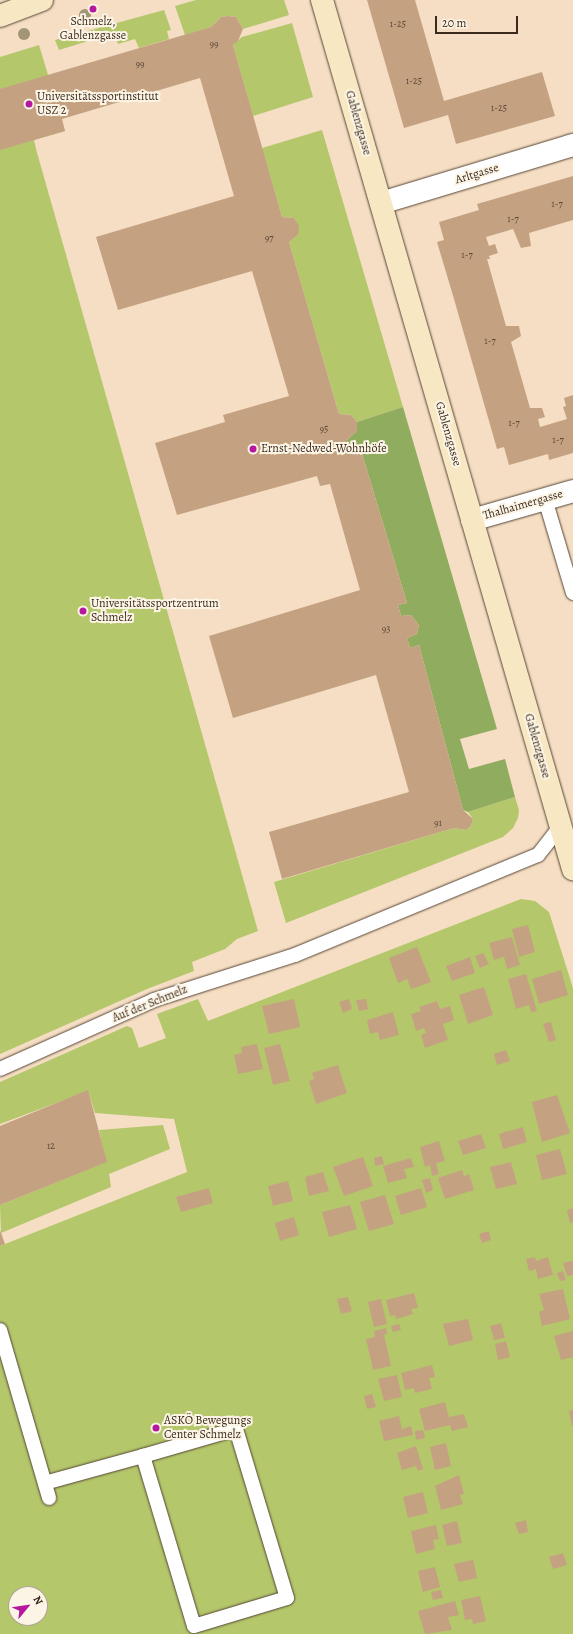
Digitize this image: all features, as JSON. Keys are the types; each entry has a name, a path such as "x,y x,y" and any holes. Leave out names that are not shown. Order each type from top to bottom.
{"main road":[{"path":"0,16 42,0"},
{"name":"Gablenzgasse","path":"322,0 472,520 567,824 573,869"}],"street":[{"name":"Arltgasse","path":"381,203 573,145"},
{"name":"Thalhaimergasse","path":"472,520 573,491"}],"lane":[{"path":"545,499 573,593"},
{"name":"Auf der Schmelz","path":"0,1069 154,1000 304,951 538,855 567,824"},
{"path":"0,1330 49,1498"},
{"path":"45,1483 236,1429 287,1598 194,1626 143,1456"}],"green space":[{"path":"196,0 284,0 289,15 243,29 236,17 221,17 211,27 185,35 175,6"},
{"path":"164,10 171,30 167,31 169,39 139,48 135,39 118,44 114,33 59,50 55,40"},
{"path":"292,23 313,97 253,116 233,45 242,37"},
{"name":"Universitätssportzentrum Schmelz","path":"39,45 65,131 34,140 36,149 258,931 237,939 225,949 192,962 194,971 147,989 0,1054 0,57"},
{"path":"322,130 403,407 357,422 351,415 339,414 289,242 298,235 298,226 294,218 282,217 262,148"},
{"path":"403,407 497,729 460,739 469,769 505,759 515,797 468,812 463,810 419,645 410,648 407,638 417,634 419,625 411,615 401,616 398,605 407,603 360,447 350,451 347,440 357,431 357,422"},
{"path":"515,797 519,810 518,818 513,828 503,837 286,923 274,882 454,828 466,830 471,826 473,819 468,812"},
{"path":"521,899 535,901 549,912 573,988 573,1634 0,1634 0,1246 187,1172 174,1119 95,1113 88,1091 0,1124 0,1082 127,1026 132,1028 139,1048 166,1038 157,1014 198,999 208,1021"},
{"path":"163,1125 170,1149 109,1174 111,1187 1,1233 0,1205 106,1162 99,1130"}],"building":[{"path":"367,0 415,0 444,101 542,72 555,116 456,144 448,115 404,128"},
{"name":"Ernst-Nedwed-Wohnhöfe","path":"221,17 236,17 243,29 238,41 233,45 282,217 294,218 299,226 298,235 289,242 339,414 351,415 357,422 357,431 347,440 350,451 360,447 407,603 398,605 401,616 411,615 419,625 417,634 407,638 410,648 419,645 463,810 473,819 471,826 466,830 454,828 282,879 269,832 409,792 376,675 233,718 209,636 360,590 330,484 320,486 317,476 177,515 155,443 225,422 223,415 289,396 252,271 118,310 96,237 234,196 200,78 62,119 65,131 0,150 0,89 211,27"},
{"path":"573,176 573,220 529,233 531,246 521,248 513,229 486,237 489,246 495,244 498,253 489,256 490,259 487,259 506,326 519,326 521,336 511,342 530,408 542,408 545,417 538,419 540,427 567,419 563,407 566,406 564,398 573,395 573,453 549,460 548,454 509,465 504,447 497,449 437,242 444,240 439,222 479,210 477,204"},
{"path":"528,925 535,952 519,957 512,929"},
{"path":"512,937 520,965 507,969 504,957 494,960 489,943"},
{"path":"417,947 431,982 411,989 407,979 398,983 389,958"},
{"path":"483,953 489,964 480,968 475,956"},
{"path":"470,957 475,973 452,981 446,966"},
{"path":"561,970 568,995 539,1004 532,979"},
{"path":"526,974 537,1011 531,1012 529,1005 516,1009 508,979"},
{"path":"484,987 493,1015 468,1024 459,995"},
{"path":"294,999 300,1027 269,1034 262,1006"},
{"path":"349,999 352,1009 343,1013 339,1002"},
{"path":"366,999 368,1009 359,1011 356,1000"},
{"path":"437,1001 440,1009 450,1006 454,1020 443,1024 448,1040 425,1048 421,1035 426,1033 424,1028 416,1031 411,1014 421,1011 419,1007"},
{"path":"393,1012 399,1035 380,1040 378,1032 370,1034 367,1020"},
{"path":"551,1022 556,1040 549,1042 543,1024"},
{"path":"257,1044 263,1069 238,1074 234,1055 242,1053 241,1047"},
{"path":"280,1044 290,1081 273,1085 264,1048"},
{"path":"506,1050 510,1061 497,1065 494,1054"},
{"path":"338,1065 347,1093 316,1104 309,1081 314,1079 312,1073"},
{"path":"88,1090 107,1162 0,1205 0,1126"},
{"path":"557,1095 570,1133 542,1142 532,1102"},
{"path":"523,1127 527,1142 503,1149 499,1134"},
{"path":"481,1134 486,1148 463,1155 458,1141"},
{"path":"439,1141 445,1161 436,1163 439,1174 432,1176 430,1165 425,1167 420,1147"},
{"path":"560,1149 567,1174 542,1180 536,1155"},
{"path":"382,1156 384,1164 375,1166 374,1158"},
{"path":"363,1157 373,1186 344,1196 333,1167"},
{"path":"411,1158 414,1167 404,1169 407,1178 388,1183 383,1166"},
{"path":"511,1162 517,1184 496,1189 490,1167"},
{"path":"462,1170 464,1176 469,1174 474,1190 445,1199 438,1178"},
{"path":"323,1172 329,1191 309,1196 305,1177"},
{"path":"430,1178 433,1190 426,1193 422,1180"},
{"path":"288,1181 293,1201 273,1206 268,1186"},
{"path":"209,1188 213,1203 181,1212 176,1197"},
{"path":"421,1188 427,1207 401,1215 395,1196"},
{"path":"385,1195 394,1224 369,1231 360,1202"},
{"path":"350,1205 357,1229 329,1237 322,1212"},
{"path":"573,1208 573,1222 570,1223 567,1210"},
{"path":"294,1217 299,1235 280,1241 275,1223"},
{"path":"0,1230 5,1244 0,1246"},
{"path":"489,1231 491,1240 482,1243 479,1234"},
{"path":"535,1257 536,1261 548,1257 553,1275 538,1279 536,1269 529,1271 526,1259"},
{"path":"573,1261 573,1275 567,1276 563,1263"},
{"path":"563,1271 566,1280 560,1281 557,1273"},
{"path":"563,1289 570,1319 542,1326 539,1312 544,1310 539,1294"},
{"path":"414,1293 418,1308 411,1309 413,1314 396,1319 395,1315 390,1316 386,1300"},
{"path":"348,1297 352,1311 341,1314 337,1299"},
{"path":"381,1299 387,1324 374,1327 368,1302"},
{"path":"468,1319 473,1340 449,1346 443,1324"},
{"path":"501,1323 505,1338 494,1340 490,1326"},
{"path":"399,1324 401,1330 393,1332 391,1326"},
{"path":"386,1328 387,1334 384,1335 391,1366 373,1370 366,1339 375,1337 374,1331"},
{"path":"573,1331 573,1357 561,1360 554,1336"},
{"path":"506,1341 510,1357 498,1360 495,1344"},
{"path":"432,1365 435,1377 429,1378 432,1389 415,1393 414,1388 405,1390 401,1373"},
{"path":"397,1375 402,1397 384,1401 378,1379"},
{"path":"372,1394 376,1407 367,1409 364,1396"},
{"path":"445,1402 449,1417 464,1414 468,1427 452,1431 450,1425 425,1431 419,1409"},
{"path":"573,1410 573,1426 572,1426 569,1411"},
{"path":"399,1416 402,1429 411,1426 413,1435 384,1441 379,1421"},
{"path":"423,1430 425,1438 416,1440 415,1431"},
{"path":"446,1443 451,1466 435,1470 430,1447"},
{"path":"416,1446 423,1469 418,1471 416,1466 402,1470 397,1453"},
{"path":"459,1475 464,1494 460,1495 463,1504 441,1510 435,1486"},
{"path":"423,1492 428,1513 408,1518 403,1497"},
{"path":"526,1520 528,1532 519,1534 515,1523"},
{"path":"457,1521 462,1543 447,1546 442,1525"},
{"path":"436,1525 439,1539 433,1540 435,1549 416,1554 411,1531"},
{"path":"563,1553 567,1565 553,1569 549,1557"},
{"path":"473,1560 477,1578 459,1582 454,1564"},
{"path":"435,1567 440,1587 423,1592 418,1571"},
{"path":"441,1590 443,1598 433,1600 431,1592"},
{"path":"480,1596 486,1621 473,1624 472,1619 465,1620 461,1600"},
{"path":"455,1601 459,1615 448,1617 452,1630 425,1634 418,1611"}],"place":[{"name":"Schmelz, Gablenzgasse","path":"93,9"},
{"name":"Universitätssportinstitut USZ 2","path":"29,104"},
{"name":"Ernst-Nedwed-Wohnhöfe","path":"253,449"},
{"name":"Universitätssportzentrum Schmelz","path":"83,611"},
{"name":"ASKÖ Bewegungs Center Schmelz","path":"156,1428"}]}
